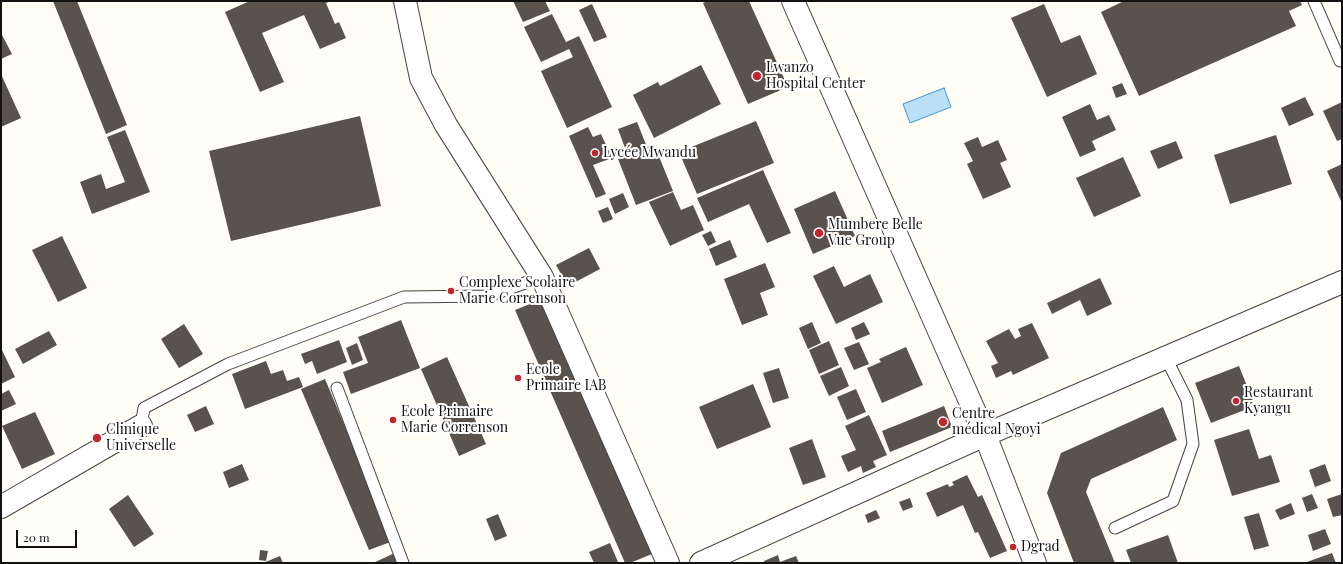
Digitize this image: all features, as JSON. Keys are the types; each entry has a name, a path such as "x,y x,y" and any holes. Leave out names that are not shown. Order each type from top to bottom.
{"street":[{"path":"405,1 421,78 446,125 542,276 668,563"},
{"path":"794,1 985,435 1035,563"},
{"path":"701,563 985,435 1342,282"},
{"path":"3,500 141,426"}],"lane":[{"path":"1314,1 1340,61"},
{"path":"141,426 144,408 228,364 404,296 488,296 542,276"},
{"path":"1115,528 1173,501 1193,444 1187,400 1166,358"},
{"path":"337,388 403,563"}],"water":[{"path":"944,88 951,107 910,123 903,104"}],"building":[{"path":"53,1 77,1 127,125 106,134"},
{"path":"250,1 331,1 326,3 335,24 339,22 346,38 320,49 304,15 262,33 284,82 260,92 225,12"},
{"path":"513,1 545,1 550,11 523,22"},
{"path":"707,1 749,1 788,87 748,104 703,3"},
{"path":"1124,1 1300,1 1302,5 1289,11 1296,26 1139,96 1101,12"},
{"path":"592,4 607,37 594,42 579,10"},
{"path":"1044,4 1061,43 1080,35 1097,74 1047,97 1011,18"},
{"path":"552,14 566,42 579,36 612,107 567,128 541,71 573,57 569,49 541,62 524,27"},
{"path":"1,33 12,54 1,59"},
{"path":"701,65 721,104 654,138 633,95 658,82 660,86"},
{"path":"1,74 21,118 1,127"},
{"path":"1122,83 1127,94 1116,98 1112,87"},
{"path":"1305,97 1314,115 1289,126 1281,108"},
{"path":"1342,102 1342,139 1337,141 1323,111"},
{"path":"1090,104 1097,120 1109,115 1116,130 1092,141 1096,150 1080,157 1062,117"},
{"path":"360,116 381,206 231,241 209,151"},
{"path":"756,121 774,163 697,194 679,152"},
{"path":"637,122 647,147 654,144 673,191 636,205 618,159 628,156 618,129"},
{"path":"588,127 593,137 601,134 612,158 593,165 606,194 596,198 569,136"},
{"path":"125,130 150,192 92,214 80,182 101,174 106,189 125,182 107,137"},
{"path":"1276,135 1292,184 1230,204 1214,155"},
{"path":"978,137 982,147 998,140 1007,160 1000,163 1011,187 983,199 967,164 973,161 964,143"},
{"path":"1176,141 1183,158 1158,169 1150,151"},
{"path":"1123,157 1141,196 1094,217 1076,178"},
{"path":"1342,164 1342,201 1341,201 1327,171"},
{"path":"763,170 791,233 767,243 749,204 708,222 697,198"},
{"path":"835,191 855,236 813,254 794,209"},
{"path":"673,192 681,210 693,205 704,230 670,246 649,202"},
{"path":"623,193 629,207 615,214 609,199"},
{"path":"608,207 613,219 603,223 598,211"},
{"path":"711,231 716,242 708,246 702,235"},
{"path":"62,236 87,288 58,302 32,250"},
{"path":"730,240 737,257 716,266 709,249"},
{"path":"589,248 600,269 568,286 556,265"},
{"path":"765,263 775,287 760,293 768,315 742,325 724,279"},
{"path":"834,266 844,287 870,274 883,302 836,324 813,276"},
{"path":"1100,278 1112,304 1087,316 1080,300 1052,314 1047,303"},
{"path":"542,299 652,554 630,563 625,563 515,310"},
{"path":"401,320 420,368 351,394 343,372 368,363 358,337"},
{"path":"812,322 821,343 808,349 799,328"},
{"path":"864,322 870,334 856,340 851,328"},
{"path":"1032,323 1049,358 1013,375 1011,371 996,378 991,366 998,363 986,341 1009,329 1015,339 1021,336 1018,329"},
{"path":"184,324 203,354 179,368 161,339"},
{"path":"49,331 57,345 23,364 15,349"},
{"path":"339,340 347,362 317,374 312,361 305,364 301,354"},
{"path":"829,341 839,365 819,374 809,350"},
{"path":"859,342 869,364 854,370 844,348"},
{"path":"357,343 363,360 352,365 346,348"},
{"path":"906,347 923,385 882,403 867,368 881,362 879,359"},
{"path":"1,348 15,377 1,384"},
{"path":"447,357 486,444 459,456 421,369"},
{"path":"266,361 271,374 283,370 287,381 299,377 303,387 245,409 232,374"},
{"path":"1239,366 1255,406 1211,423 1195,383"},
{"path":"841,367 849,386 829,396 820,376"},
{"path":"779,368 789,398 773,403 763,373"},
{"path":"325,379 393,541 369,550 301,389"},
{"path":"753,384 771,427 717,449 699,407"},
{"path":"856,389 866,412 847,420 837,397"},
{"path":"9,390 16,404 1,411 1,394"},
{"path":"206,406 214,424 195,432 187,415"},
{"path":"944,406 952,427 890,452 882,431"},
{"path":"1163,407 1177,440 1091,479 1086,492 1115,563 1074,563 1047,493 1061,453"},
{"path":"35,412 55,454 22,469 2,426"},
{"path":"869,415 887,455 873,461 876,467 863,473 861,466 848,472 841,456 856,450 845,426"},
{"path":"1249,429 1259,459 1271,455 1280,482 1232,496 1214,440"},
{"path":"812,439 826,477 803,485 789,448"},
{"path":"242,464 249,480 229,488 223,472"},
{"path":"1325,464 1331,481 1315,487 1309,470"},
{"path":"967,475 978,497 982,495 1007,551 990,558 978,532 975,533 963,505 937,517 926,493 948,484 949,487 954,485 952,482"},
{"path":"1312,494 1318,508 1307,512 1302,498"},
{"path":"1342,494 1342,515 1333,517 1327,499"},
{"path":"128,495 154,534 134,547 109,509"},
{"path":"910,498 913,507 903,511 899,502"},
{"path":"1291,503 1295,514 1280,520 1275,510"},
{"path":"876,510 880,518 868,523 865,515"},
{"path":"1259,513 1269,546 1254,550 1244,517"},
{"path":"498,514 507,536 495,541 486,519"},
{"path":"1325,529 1331,544 1313,551 1308,535"},
{"path":"1168,535 1178,563 1131,563 1126,550"},
{"path":"610,543 618,562 594,563 589,552"},
{"path":"260,550 268,551 266,561 259,560"},
{"path":"397,552 402,563 373,563"},
{"path":"1332,553 1336,563 1304,563"},
{"path":"778,555 780,562 796,556 799,563 764,563 764,561"},
{"path":"280,556 283,563 263,563"}],"place":[{"name":"Lwanzo Hospital Center","path":"757,76"},
{"name":"Lycée Mwandu","path":"595,153"},
{"name":"Mumbere Belle Vue Group","path":"819,233"},
{"name":"Complexe Scolaire Marie Correnson","path":"451,291"},
{"name":"Ecole Primaire IAB","path":"518,378"},
{"name":"Restaurant Kyangu","path":"1236,401"},
{"name":"Ecole Primaire Marie Correnson","path":"393,420"},
{"name":"Centre médical Ngoyi","path":"943,422"},
{"name":"Clinique Universelle","path":"97,438"},
{"name":"Dgrad","path":"1013,547"}]}
